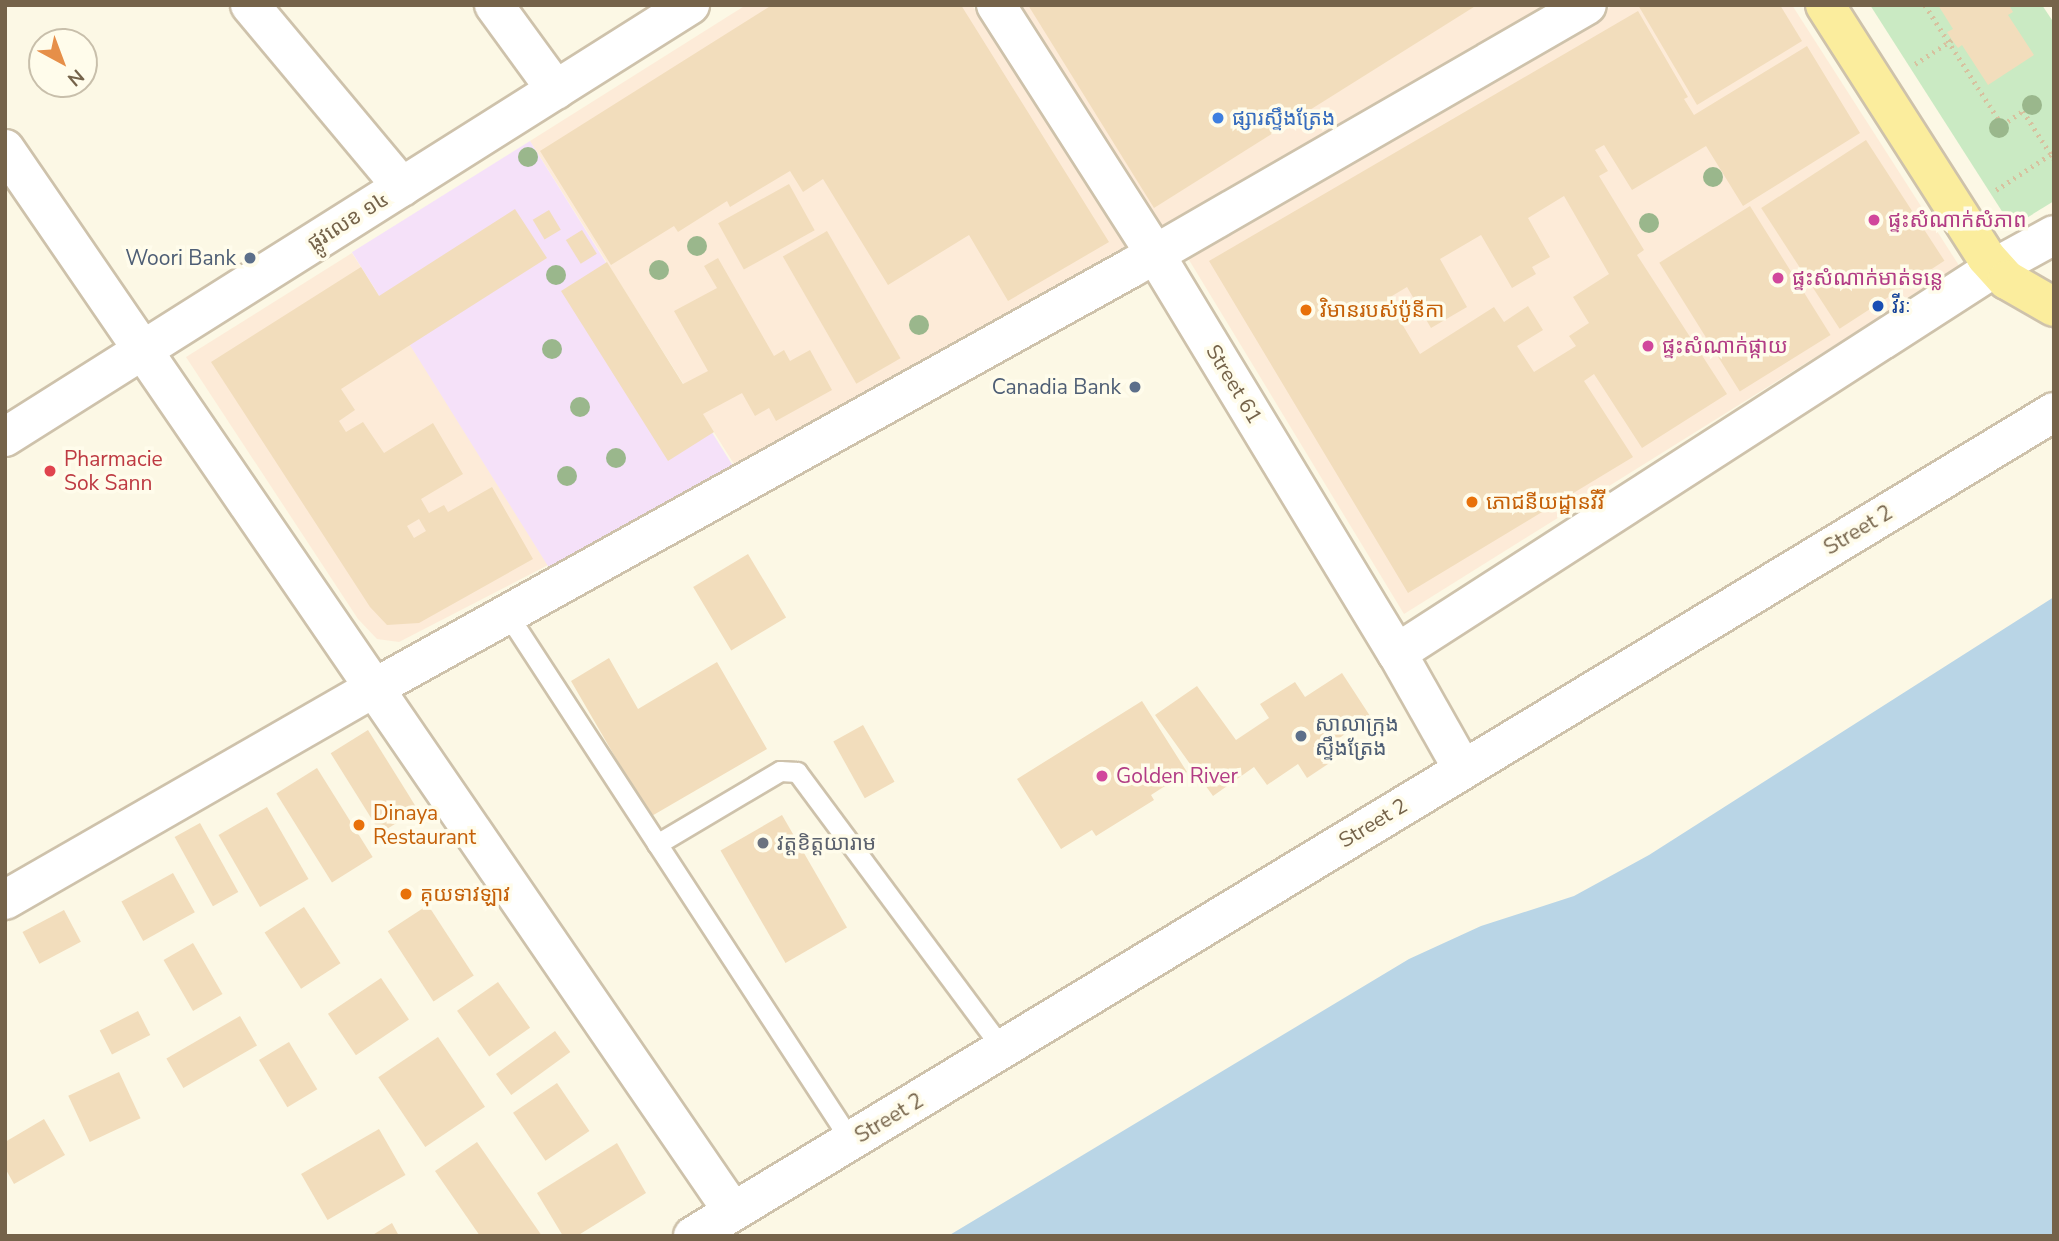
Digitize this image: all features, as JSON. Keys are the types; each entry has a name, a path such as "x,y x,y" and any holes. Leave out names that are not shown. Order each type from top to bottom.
{"main road":[{"path":"1825,5 1994,268 2020,289 2054,307"}],"street":[{"path":"250,5 402,187"},
{"path":"494,5 556,90"},
{"name":"ផ្លូវលេខ ១៤","path":"5,437 690,5"},
{"name":"Street 61","path":"996,5 1155,254 1397,653 1462,768"},
{"path":"5,900 376,687 1155,254 1587,5"},
{"path":"5,149 146,348 733,1212"},
{"path":"1397,653 1994,268 2054,235"},
{"name":"Street 2","path":"693,1236 2054,412"}],"lane":[{"path":"508,615 851,1141"},
{"path":"657,844 780,771 797,772 1003,1048"}],"path":[{"path":"1925,5 2002,125 2023,111 2053,155 1996,190"},
{"path":"1915,64 1950,41"}],"shaded area":[{"path":"746,5 972,5 1126,246 734,464 530,141"},
{"name":"ផ្សារស្ទឹងត្រែង","path":"1011,5 1556,5 1152,231"},
{"path":"1614,5 1792,5 1960,267 1404,614 1186,255"},
{"path":"530,141 732,465 554,576 352,252"},
{"path":"352,253 550,564 399,642 377,639 358,619 186,357"}],"green space":[{"path":"1870,5 2042,5 2054,23 2054,201 2012,227"}],"water":[{"path":"2054,597 2054,1236 948,1236 1409,959 1481,926 1574,896 1649,855"}],"building":[{"path":"772,5 961,5 1109,242 1008,301 969,235 888,285 823,179 803,192 790,171 730,207 727,201 678,232 674,226 611,265 540,151"},
{"name":"ផ្សារស្ទឹងត្រែង","path":"1028,5 1477,5 1154,208"},
{"path":"1638,5 1780,5 1802,41 1697,105"},
{"path":"1938,5 2009,5 2013,12 2008,15 2034,55 1988,85 1962,45 1958,48 1947,32 1953,29"},
{"path":"1638,11 1688,97 1684,99 1694,115 1807,46 1860,133 1743,206 1706,146 1632,190 1604,145 1595,150 1608,171 1599,176 1644,250 1637,255 1727,394 1642,448 1594,374 1584,381 1633,457 1408,593 1209,261","holes":["1564,196 1609,274 1573,297 1589,323 1569,336 1576,346 1534,372 1517,346 1543,330 1528,306 1504,322 1494,307 1420,354 1387,299 1407,287 1431,328 1467,307 1440,259 1481,235 1512,288 1536,274 1532,267 1550,257 1528,218"]},
{"path":"1866,140 1944,261 1840,329 1761,208"},
{"path":"789,184 815,230 744,270 718,223"},
{"path":"1750,206 1831,335 1740,392 1659,263"},
{"path":"515,209 547,258 341,389 355,410 339,421 346,432 363,422 384,453 433,423 463,474 421,499 429,513 444,505 448,512 492,487 533,559 419,623 387,625 370,607 211,362 361,267 379,296","holes":["419,519 426,531 414,538 407,526"]},
{"path":"549,210 561,230 545,240 533,220"},
{"path":"582,230 597,254 581,264 566,240"},
{"path":"827,231 900,358 856,384 783,256"},
{"path":"718,258 774,356 784,350 790,361 810,350 832,390 776,421 769,408 755,416 742,393 703,414 714,432 668,461 561,291 607,262 683,384 708,371 674,311 717,288 704,266"},
{"path":"748,554 786,617 731,650 693,587"},
{"path":"609,658 638,709 717,662 767,749 650,817 571,681"},
{"path":"1342,673 1370,716 1338,739 1346,752 1307,778 1298,764 1267,785 1254,767 1213,796 1155,715 1197,686 1236,740 1269,718 1260,704 1295,682 1305,697"},
{"name":"Golden River","path":"1142,701 1187,772 1151,795 1154,800 1096,836 1092,830 1061,849 1017,779"},
{"path":"863,725 895,782 865,798 833,741"},
{"path":"368,730 418,810 380,833 331,753"},
{"path":"317,768 373,857 332,882 276,793"},
{"path":"267,807 308,879 260,907 219,835"},
{"path":"782,815 847,928 786,963 721,850"},
{"path":"200,823 238,892 213,906 175,837"},
{"path":"173,873 195,912 143,941 121,902"},
{"path":"428,905 474,975 433,1002 388,931"},
{"path":"304,907 340,963 301,989 265,933"},
{"path":"64,910 81,942 39,964 23,932"},
{"path":"193,943 222,994 193,1011 164,960"},
{"path":"381,978 409,1019 356,1055 328,1014"},
{"path":"498,982 530,1028 489,1057 457,1011"},
{"path":"138,1011 150,1035 112,1055 100,1031"},
{"path":"240,1016 257,1045 183,1088 166,1058"},
{"path":"555,1031 570,1052 511,1095 496,1074"},
{"path":"438,1037 485,1107 425,1147 378,1077"},
{"path":"289,1042 317,1089 287,1107 259,1060"},
{"path":"119,1072 141,1118 90,1142 68,1096"},
{"path":"557,1083 589,1131 545,1161 513,1113"},
{"path":"44,1119 65,1155 14,1184 5,1168 5,1142"},
{"path":"379,1129 406,1175 328,1220 301,1174"},
{"path":"477,1142 542,1236 480,1236 435,1171"},
{"path":"617,1143 646,1193 577,1236 563,1236 537,1193"},
{"path":"392,1223 399,1236 371,1236"}],"place":[{"name":"ផ្សារស្ទឹងត្រែង","path":"1218,118"},
{"name":"ផ្ទះសំណាក់សំភាព","path":"1874,220"},
{"name":"Woori Bank","path":"250,258"},
{"name":"ផ្ទះសំណាក់មាត់ទន្លេ","path":"1778,278"},
{"name":"វីរៈ","path":"1878,306"},
{"name":"វិមានរបស់ប៉ូនីកា","path":"1306,310"},
{"name":"ផ្ទះសំណាក់ផ្កាយ","path":"1648,346"},
{"name":"Canadia Bank","path":"1135,387"},
{"name":"Pharmacie Sok Sann","path":"50,471"},
{"name":"ភោជនីយដ្ឋានវីវី","path":"1472,502"},
{"name":"សាលាក្រុង ស្ទឹងត្រែង","path":"1301,736"},
{"name":"Golden River","path":"1102,776"},
{"name":"Dinaya Restaurant","path":"359,825"},
{"name":"វត្តខិត្តយារាម","path":"763,843"},
{"name":"គុយទាវឡាវ","path":"406,894"}]}
